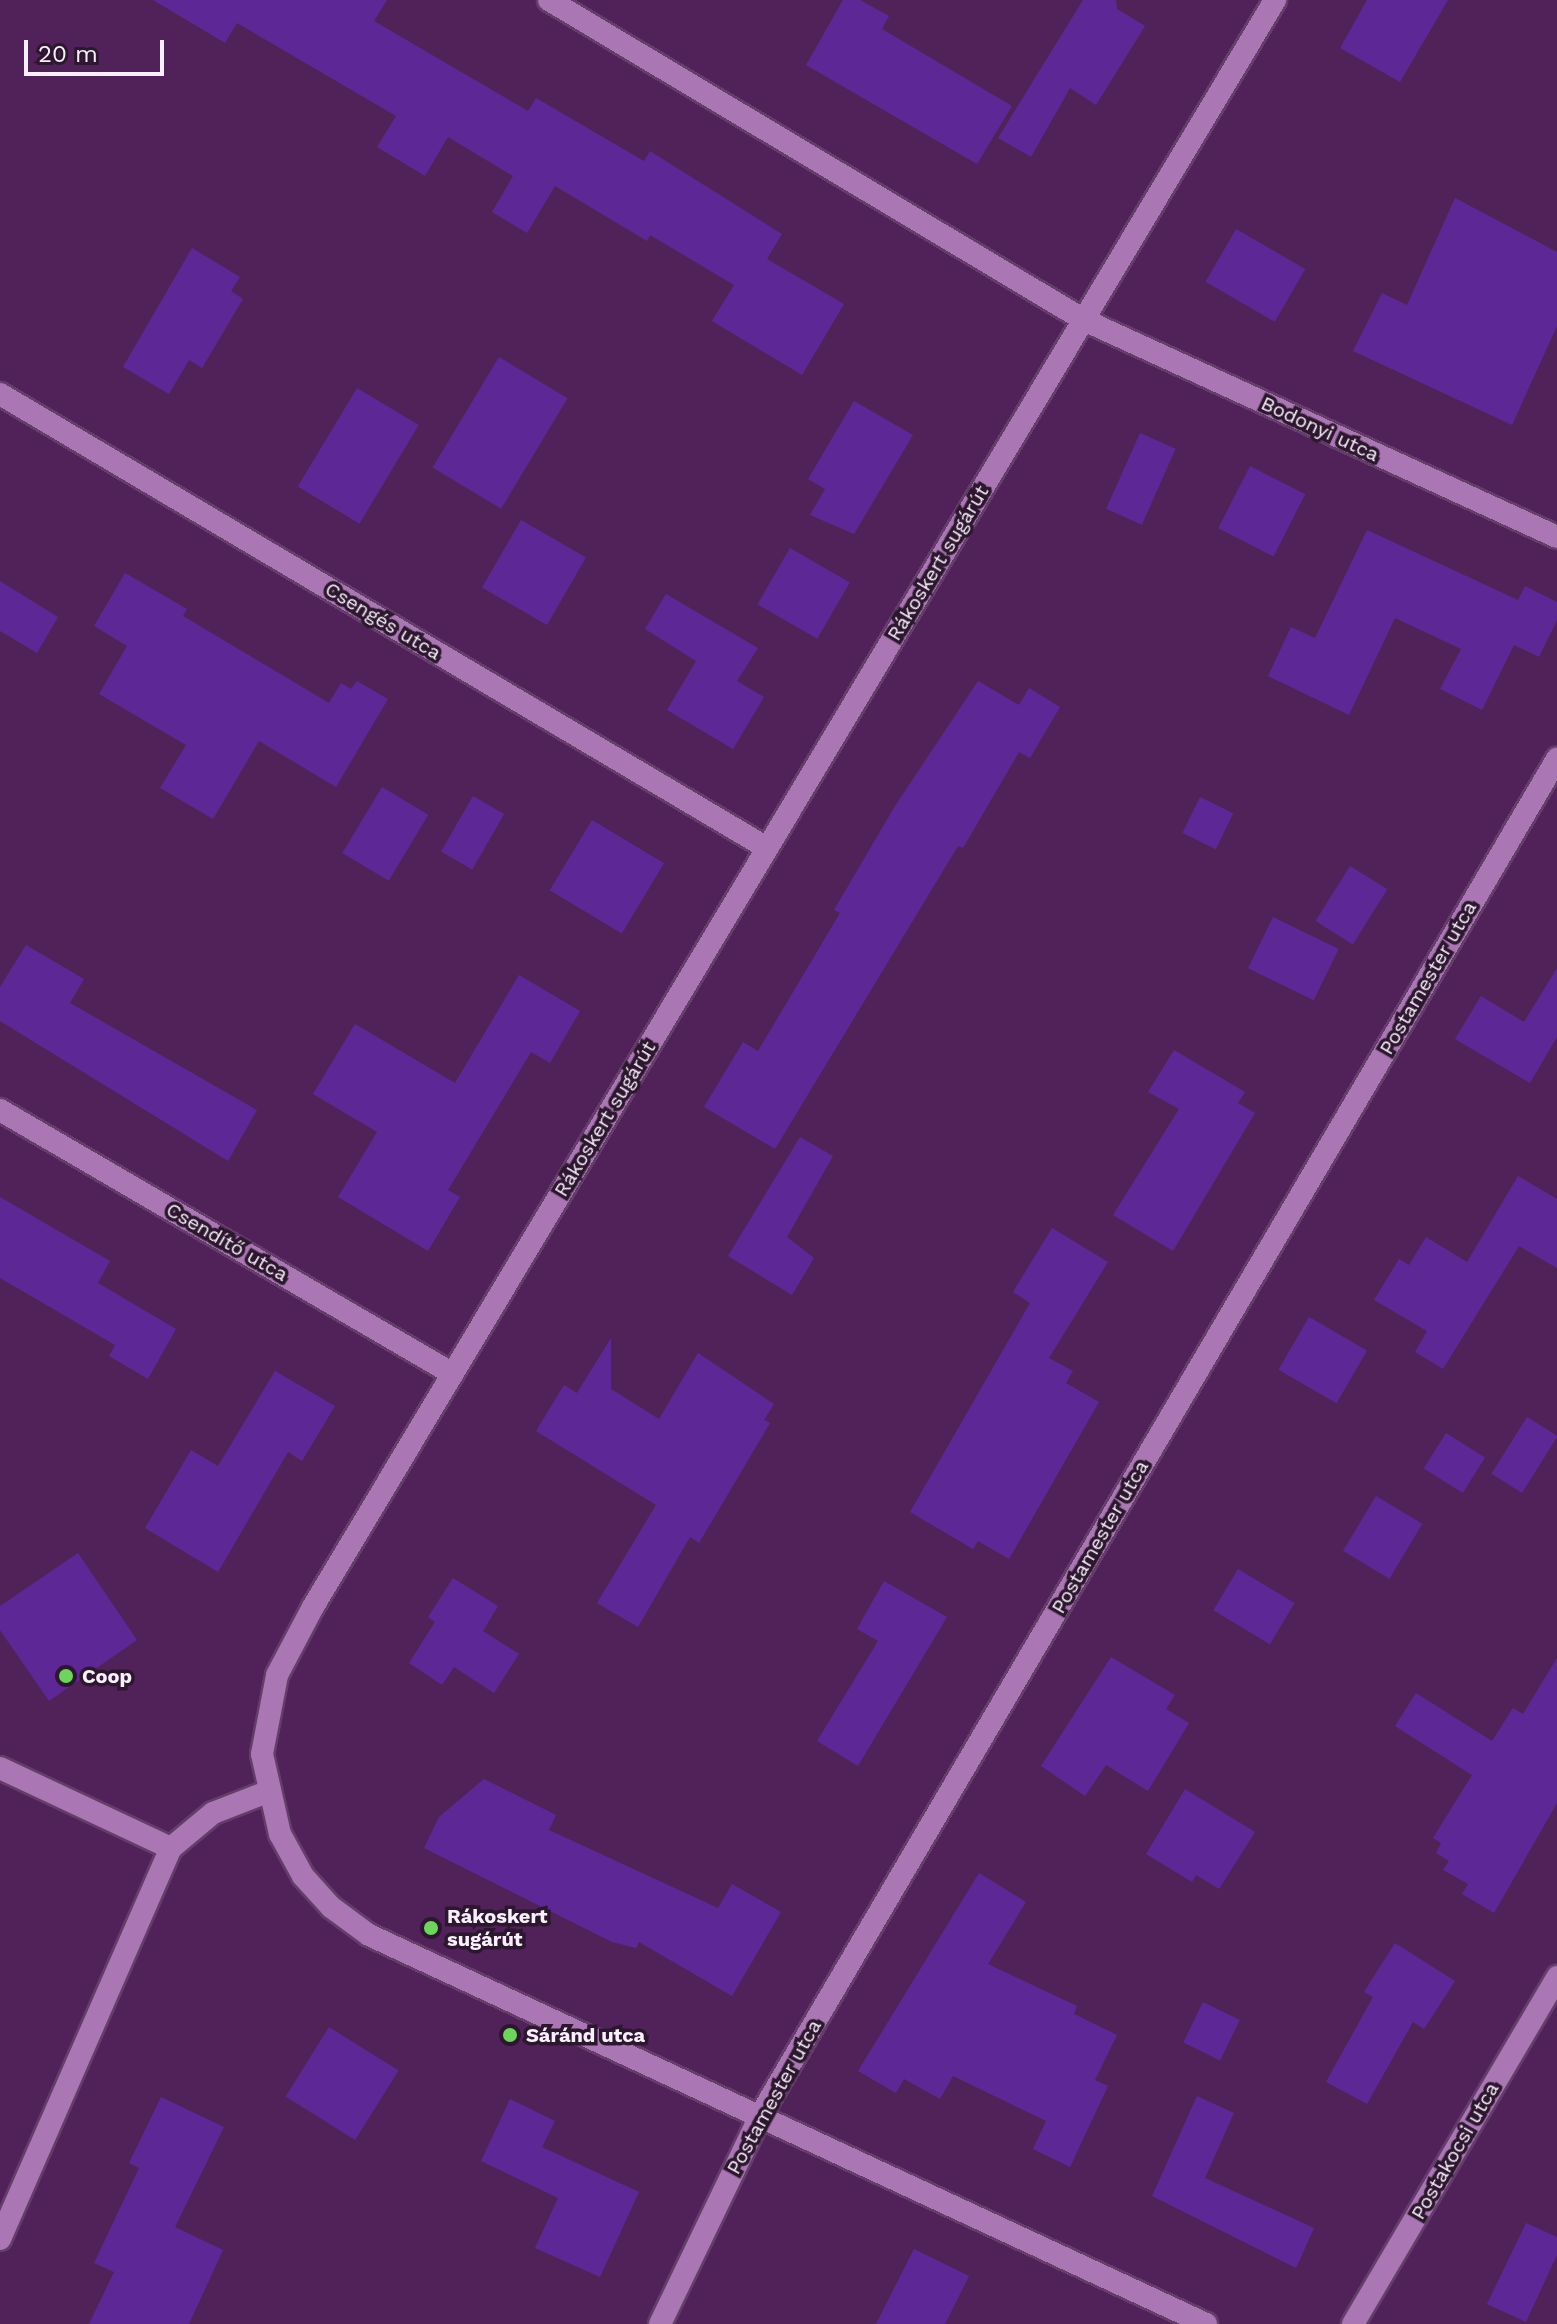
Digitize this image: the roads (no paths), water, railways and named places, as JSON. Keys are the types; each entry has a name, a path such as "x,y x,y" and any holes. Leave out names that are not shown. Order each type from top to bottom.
{"street":[{"name":"Bodonyi utca","path":"549,0 1084,320 1557,537"},
{"name":"Rákoskert sugárút","path":"267,1792 262,1754 277,1675 453,1374 1275,0"},
{"name":"Csengés utca","path":"0,394 767,848"},
{"name":"Postamester utca","path":"660,2324 761,2114 1557,759"},
{"name":"Csendítő utca","path":"0,1110 453,1374"},
{"path":"0,1768 171,1848"},
{"path":"0,2239 171,1848 213,1813 267,1792 280,1834 303,1876 331,1907 369,1935 761,2114 1206,2324"},
{"name":"Postakocsi utca","path":"1353,2324 1557,1977"}],"place":[{"name":"Coop","path":"66,1676"},
{"name":"Rákoskert sugárút","path":"431,1928"},
{"name":"Sáránd utca","path":"510,2035"}]}
